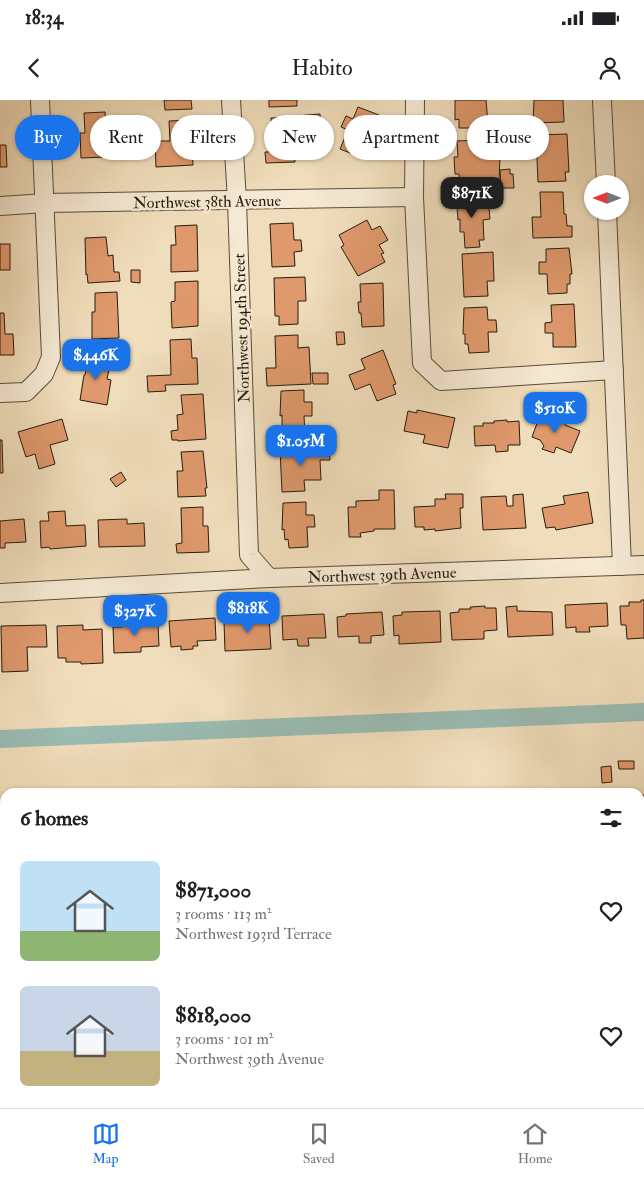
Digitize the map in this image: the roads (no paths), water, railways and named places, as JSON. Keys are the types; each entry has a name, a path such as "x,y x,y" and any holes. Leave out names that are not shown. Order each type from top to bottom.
{"street":[{"path":"0,393 26,392 44,374 51,357 40,100"},
{"name":"Northwest 194th Street","path":"231,100 237,201 249,555 269,578"},
{"path":"415,100 414,197 422,363 441,381 614,370"},
{"path":"602,100 606,175"},
{"name":"Northwest 38th Avenue","path":"0,206 45,203 414,197"},
{"path":"607,220 622,566"},
{"name":"Northwest 39th Avenue","path":"0,593 269,578 644,565"}],"waterway":[{"path":"0,739 644,712"}]}
